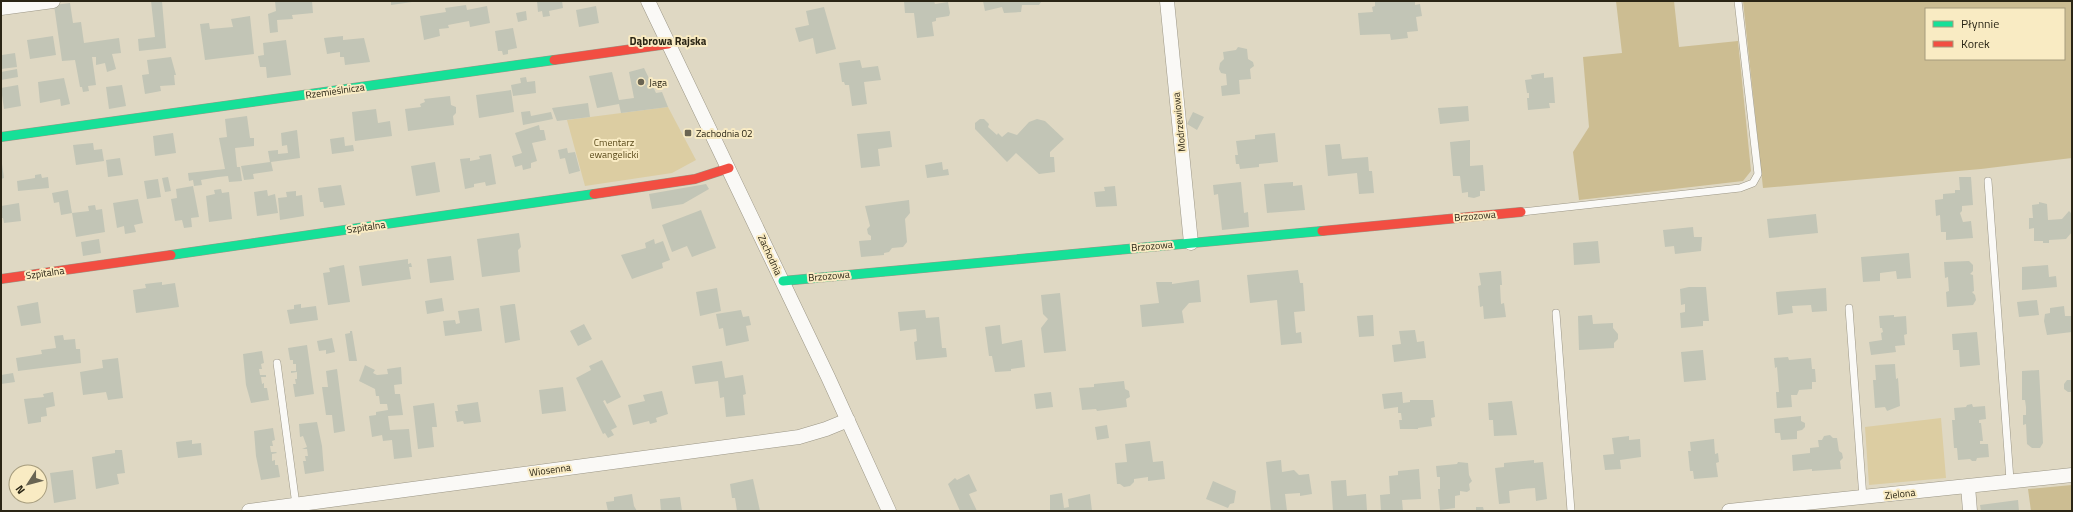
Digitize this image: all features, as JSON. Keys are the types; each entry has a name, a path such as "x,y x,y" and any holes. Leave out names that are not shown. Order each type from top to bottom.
{"street":[{"path":"1,8 53,1"},
{"name":"Zachodnia","path":"648,1 783,282 889,511"},
{"name":"Modrzewiowa","path":"1167,1 1191,243"},
{"name":"Rzemieślnicza","path":"1,137 668,44"},
{"name":"Szpitalna","path":"1,279 695,179 729,168"},
{"name":"Brzozowa","path":"783,282 1521,212"},
{"name":"Wiosenna","path":"249,511 799,437 826,429 848,420"},
{"name":"Zielona","path":"1729,511 1863,498 2010,480 2072,475"},
{"path":"1968,486 1970,511"}],"lane":[{"path":"1521,212 1740,188 1753,183 1758,174 1738,1"},
{"path":"1988,181 2010,480"},
{"path":"1849,308 1863,498"},
{"path":"1556,313 1572,511"},
{"path":"277,363 296,505"}],"green space":[{"name":"Cmentarz ewangelicki","path":"668,107 696,160 672,173 585,186 567,120"},
{"path":"1941,418 1946,478 1869,485 1865,427"}],"shaded area":[{"path":"1616,1 1674,1 1679,47 1738,41 1751,171 1743,181 1579,200 1573,152 1589,127 1583,57 1622,53"},
{"path":"1743,1 2072,1 2072,158 1981,169 1763,188"},
{"path":"2072,485 2072,511 2031,511 2028,489"}],"building":[{"path":"151,1 162,1 166,48 139,51 138,39 155,37"},
{"path":"275,1 312,1 313,13 292,15 293,19 277,20 278,32 270,33 268,14 276,11"},
{"path":"391,1 412,1 412,2 391,5"},
{"path":"537,1 562,1 563,8 549,11 550,16 543,17 542,11 538,12"},
{"path":"904,1 934,1 935,4 948,2 950,13 949,16 936,18 936,21 932,22 934,36 917,38 914,13 905,13"},
{"path":"983,1 1041,2 1039,5 1022,5 1021,12 1004,13 1002,7 985,11"},
{"path":"1375,1 1415,1 1415,5 1420,4 1422,16 1416,17 1418,31 1407,32 1408,38 1391,40 1390,34 1360,35 1358,13 1373,12 1372,7 1375,6"},
{"path":"70,3 73,23 81,22 84,43 119,38 121,53 112,54 116,69 107,72 105,63 96,65 96,57 92,57 96,85 88,86 89,91 83,92 82,87 80,87 75,60 62,61 54,5"},
{"path":"466,5 467,10 487,6 490,23 470,27 469,21 448,25 449,28 439,29 440,36 424,40 420,16 446,12 445,8"},
{"path":"596,6 599,23 579,27 576,10"},
{"path":"824,7 836,49 816,54 813,38 799,42 795,28 809,25 806,11"},
{"path":"526,11 527,20 518,22 516,13"},
{"path":"250,16 254,54 205,60 200,24 209,23 210,29 233,27 231,19"},
{"path":"513,28 517,48 508,50 508,54 503,55 502,51 498,51 495,31"},
{"path":"53,36 56,55 30,59 27,40"},
{"path":"343,36 343,40 364,38 370,62 345,65 344,57 340,57 340,52 327,54 324,38"},
{"path":"286,40 291,75 267,78 266,67 260,67 258,56 264,55 263,43"},
{"path":"1238,47 1247,49 1248,59 1253,62 1254,66 1250,69 1251,79 1239,80 1240,94 1222,96 1221,86 1227,85 1226,74 1221,73 1219,69 1220,63 1224,59 1223,52 1236,50"},
{"path":"1,52 2,55 15,53 17,67 1,69"},
{"path":"171,57 176,75 174,75 175,85 160,86 161,91 145,94 142,75 149,74 147,60"},
{"path":"860,60 862,68 878,66 881,80 864,82 867,104 852,106 849,85 845,85 844,82 842,82 839,63"},
{"name":"Jaga","path":"644,68 656,93 662,92 668,107 621,113 619,104 597,108 589,76 612,72 619,100 634,98 629,72"},
{"path":"17,69 18,77 1,80 1,72"},
{"path":"1544,73 1544,78 1553,77 1555,103 1549,103 1550,108 1528,110 1527,98 1529,98 1529,93 1527,93 1525,80 1532,79 1531,75"},
{"path":"526,77 527,82 535,81 536,93 513,96 511,85 521,83 520,78"},
{"path":"64,78 70,104 61,106 60,99 40,103 38,82"},
{"path":"18,85 21,106 4,109 1,88"},
{"path":"122,85 126,106 109,109 106,87"},
{"path":"511,90 514,112 479,118 476,95"},
{"path":"450,96 451,105 456,107 456,113 453,116 454,125 408,131 405,109 421,107 420,104 425,102 424,99"},
{"path":"588,103 590,117 557,121 552,108"},
{"path":"1468,106 1469,121 1440,124 1438,108"},
{"path":"376,109 378,123 390,121 392,136 355,141 352,112"},
{"path":"530,111 531,116 551,112 553,119 523,125 521,112"},
{"path":"1193,112 1204,117 1197,130 1187,124"},
{"path":"247,116 250,138 254,138 254,146 235,148 237,167 240,167 242,181 229,182 228,176 218,177 201,180 202,185 194,186 193,180 189,181 188,173 225,169 219,138 227,137 225,119"},
{"path":"980,119 984,119 989,124 988,127 997,135 998,133 1002,137 1008,132 1017,135 1029,122 1037,119 1045,121 1064,139 1050,152 1050,157 1054,157 1055,172 1039,174 1016,153 1007,162 975,129 975,123"},
{"path":"539,125 540,130 544,130 546,140 532,143 537,161 531,163 531,168 523,170 522,165 515,167 512,156 522,153 515,133"},
{"path":"297,130 300,158 271,162 273,171 253,174 254,179 244,180 241,166 270,162 268,151 278,150 278,154 288,153 287,145 282,146 281,133"},
{"path":"890,131 892,147 878,149 880,166 861,168 857,134"},
{"path":"173,133 176,153 155,156 153,136"},
{"path":"1275,133 1278,162 1259,164 1259,167 1240,169 1239,164 1236,164 1235,155 1238,155 1236,141 1255,139 1255,135"},
{"path":"344,137 345,146 353,145 354,151 332,154 330,139"},
{"path":"1470,140 1470,166 1483,165 1485,191 1480,191 1480,196 1474,198 1468,197 1468,192 1462,193 1460,176 1453,176 1450,142"},
{"path":"93,143 94,150 102,149 104,161 76,165 73,145"},
{"path":"1340,144 1342,159 1368,157 1369,171 1372,171 1374,193 1359,194 1357,173 1328,176 1325,145"},
{"path":"567,148 568,153 575,152 580,171 569,174 565,158 560,159 558,150"},
{"path":"491,154 496,184 486,186 485,182 474,184 474,187 465,189 460,159 470,158 470,161 480,159 479,156"},
{"path":"120,158 123,175 108,177 106,160"},
{"path":"435,162 440,192 416,196 411,166"},
{"path":"942,162 943,170 948,169 949,175 927,178 925,165"},
{"path":"2,164 4,178 1,179 1,165"},
{"path":"41,174 42,178 48,177 49,188 18,191 17,181 35,178 35,175"},
{"path":"168,177 171,191 165,192 162,178"},
{"path":"1959,177 1971,177 1973,205 1962,206 1962,211 1960,213 1963,222 1971,221 1973,238 1946,240 1946,232 1941,232 1940,215 1936,216 1935,200 1943,199 1943,194 1955,193 1955,190 1960,190"},
{"path":"158,179 161,197 147,199 144,181"},
{"path":"1241,182 1244,213 1248,212 1249,227 1222,230 1218,194 1214,195 1213,185"},
{"path":"1293,182 1293,186 1302,185 1305,210 1267,213 1264,184"},
{"path":"706,184 709,189 683,204 652,209 649,194"},
{"path":"341,185 345,205 324,208 323,202 320,202 318,188"},
{"path":"193,186 199,217 191,218 192,227 184,228 182,220 175,221 171,199 177,198 176,189"},
{"path":"1115,186 1117,206 1096,207 1094,192 1105,191 1104,187"},
{"path":"221,189 222,193 229,192 232,219 209,222 206,196 215,194 214,190"},
{"path":"68,190 72,213 61,215 59,202 54,203 52,193"},
{"path":"267,190 268,196 275,194 278,213 257,216 254,192"},
{"path":"296,191 296,196 302,195 304,216 280,220 278,198 287,197 286,192"},
{"path":"138,199 143,223 134,225 136,232 125,234 124,226 117,228 113,203"},
{"path":"909,200 910,213 905,219 907,242 903,247 892,248 889,252 884,253 884,255 861,257 859,241 871,240 871,236 868,234 867,229 870,226 865,206"},
{"path":"2039,202 2047,204 2048,220 2062,219 2069,211 2072,214 2072,232 2066,239 2049,240 2049,243 2034,241 2034,228 2029,229 2029,218 2033,218 2032,205 2039,204"},
{"path":"19,203 21,221 4,223 3,218 1,218 1,206"},
{"path":"95,205 96,210 102,209 105,232 76,237 72,213 89,211 88,206"},
{"path":"701,210 716,248 692,257 687,246 672,252 662,225"},
{"path":"1816,214 1818,233 1769,238 1767,219"},
{"path":"1693,227 1694,237 1702,237 1701,251 1675,254 1674,246 1665,247 1663,230"},
{"path":"519,233 521,247 518,250 520,272 482,277 477,239"},
{"path":"99,239 101,253 83,256 81,242"},
{"path":"654,239 655,244 663,241 670,260 662,263 663,268 632,279 621,255 646,248 645,243"},
{"path":"1598,241 1600,263 1574,265 1573,243"},
{"path":"1909,253 1911,278 1897,279 1896,271 1880,273 1880,281 1863,282 1861,257"},
{"path":"451,256 454,280 430,283 427,259"},
{"path":"408,259 408,264 411,263 412,267 409,267 411,279 362,286 359,266"},
{"path":"1969,261 1973,265 1973,271 1970,274 1973,275 1974,291 1972,292 1975,295 1976,300 1973,305 1947,307 1946,292 1949,291 1948,277 1945,278 1944,262"},
{"path":"344,265 350,302 328,305 323,273 330,272 329,268"},
{"path":"2048,265 2049,277 2056,276 2057,287 2022,290 2022,267"},
{"path":"1298,270 1300,283 1303,283 1305,311 1294,312 1296,333 1301,332 1302,343 1281,345 1277,300 1250,303 1247,275"},
{"path":"1501,271 1501,304 1504,303 1506,317 1484,319 1483,306 1480,307 1478,286 1481,285 1479,273"},
{"path":"1199,280 1201,302 1189,303 1182,311 1184,323 1142,327 1140,305 1159,303 1156,282 1172,282 1172,284"},
{"path":"162,282 162,285 175,283 179,307 136,313 133,290 146,288 145,284"},
{"path":"1689,287 1706,287 1709,321 1703,321 1703,326 1681,328 1680,313 1685,312 1685,304 1681,305 1680,289"},
{"path":"717,288 721,311 700,316 696,292"},
{"path":"1826,288 1827,311 1812,312 1811,305 1792,306 1793,313 1778,315 1776,292"},
{"path":"1060,293 1066,351 1044,353 1041,328 1048,319 1043,314 1041,295"},
{"path":"442,298 444,311 427,314 425,301"},
{"path":"2037,300 2039,315 2019,317 2017,302"},
{"path":"38,302 41,323 21,326 17,306"},
{"path":"301,304 301,308 316,306 318,320 290,324 287,310 294,309 294,305"},
{"path":"515,304 520,340 505,343 500,306"},
{"path":"2064,306 2065,316 2072,316 2072,332 2047,335 2044,321 2045,314 2050,313 2050,308"},
{"path":"479,308 482,331 445,336 443,321 455,320 456,324 460,323 458,311"},
{"path":"741,310 743,317 749,316 751,325 746,326 749,341 726,346 723,328 719,329 716,314"},
{"path":"925,310 926,318 939,317 942,348 946,348 947,357 916,360 914,342 917,341 916,329 900,331 898,312"},
{"path":"1373,315 1374,336 1359,337 1357,316"},
{"path":"1592,315 1593,324 1613,323 1613,328 1618,334 1618,339 1614,343 1614,348 1579,350 1578,316"},
{"path":"1894,315 1894,317 1906,316 1907,334 1904,335 1905,345 1895,346 1896,352 1871,355 1869,342 1882,340 1881,333 1883,332 1882,328 1880,328 1879,316"},
{"path":"584,324 592,339 578,346 570,331"},
{"path":"1000,325 1002,344 1022,340 1025,367 1011,369 1011,371 995,372 992,356 989,356 985,327"},
{"path":"1415,330 1417,342 1424,341 1426,358 1394,362 1392,345 1401,344 1399,331"},
{"path":"350,331 352,331 357,361 349,361 345,334 350,333"},
{"path":"1977,332 1980,365 1960,367 1959,350 1953,350 1952,334"},
{"path":"63,335 64,340 75,339 76,349 80,349 81,363 18,371 16,358 42,354 41,350 56,348 54,336"},
{"path":"332,338 335,352 326,354 326,350 319,351 317,341"},
{"path":"307,345 314,394 295,397 293,384 296,384 295,379 297,379 297,372 291,373 291,371 296,371 296,364 293,364 293,360 290,360 288,348"},
{"path":"1703,350 1706,380 1684,382 1681,352"},
{"path":"262,351 264,363 261,364 262,369 259,369 260,375 266,375 266,377 261,377 262,384 264,383 264,388 267,388 269,400 251,403 246,385 243,354"},
{"path":"1788,357 1789,360 1811,358 1812,369 1815,369 1816,382 1812,382 1812,389 1799,390 1797,395 1791,395 1792,407 1777,408 1776,392 1779,392 1777,367 1775,368 1774,358"},
{"path":"118,358 123,398 108,400 106,392 83,395 80,372 103,368 102,360"},
{"path":"602,360 621,397 607,404 605,400 603,401 617,427 611,430 614,435 608,438 605,433 603,434 576,378 591,370 589,366"},
{"path":"722,361 725,378 743,375 746,394 743,395 745,415 726,417 724,397 720,398 718,381 695,384 692,366"},
{"path":"1895,364 1896,379 1898,378 1900,406 1887,411 1885,407 1875,408 1873,380 1876,380 1875,365"},
{"path":"365,365 375,370 373,373 377,375 388,374 387,369 401,367 402,384 394,385 395,394 400,394 403,415 388,416 390,430 409,429 412,457 394,459 392,440 383,441 382,435 372,437 369,416 376,415 376,412 388,410 387,404 380,404 379,396 376,396 375,389 359,381"},
{"path":"337,369 345,431 334,433 332,415 326,415 322,387 328,387 326,371"},
{"path":"2039,370 2043,443 2040,448 2032,448 2027,444 2026,424 2023,425 2023,415 2026,415 2026,407 2025,400 2022,400 2022,371"},
{"path":"13,373 15,382 1,384 1,375"},
{"path":"2067,380 2072,380 2072,392 2068,392 2064,389 2064,384"},
{"path":"1124,381 1125,389 1129,391 1130,397 1126,399 1127,407 1097,411 1096,409 1082,410 1079,388 1094,387 1094,384"},
{"path":"563,387 566,411 542,414 539,390"},
{"path":"662,391 668,414 656,418 657,422 650,424 649,421 633,425 628,405 645,401 643,395"},
{"path":"53,392 55,406 46,408 47,416 41,417 41,422 28,424 24,399 44,397 43,394"},
{"path":"1051,392 1053,407 1036,409 1034,394"},
{"path":"1402,392 1403,403 1410,402 1410,400 1433,400 1435,417 1431,418 1432,426 1418,429 1400,429 1399,420 1402,420 1401,413 1398,413 1398,407 1384,409 1382,394"},
{"path":"1512,401 1517,435 1494,436 1493,420 1489,420 1488,403"},
{"path":"478,402 481,422 464,424 463,421 457,422 455,411 458,411 457,405"},
{"path":"434,403 437,427 432,427 434,447 418,449 413,406"},
{"path":"1972,404 1973,407 1985,406 1986,419 1979,420 1979,423 1981,423 1983,441 1980,441 1980,444 1988,444 1989,457 1977,458 1976,461 1972,461 1970,459 1958,460 1957,448 1954,448 1952,420 1955,420 1954,408 1966,407 1967,405"},
{"path":"1801,416 1801,421 1805,423 1805,427 1802,430 1797,431 1797,439 1781,440 1780,433 1775,433 1774,419"},
{"path":"317,422 322,446 324,471 305,474 303,461 306,461 305,456 308,456 307,449 302,449 307,447 303,436 300,437 299,424"},
{"path":"1107,425 1109,438 1097,440 1095,427"},
{"path":"273,428 275,440 272,441 273,446 270,446 271,452 277,453 272,454 272,461 275,460 275,465 278,465 280,477 261,480 256,456 254,431"},
{"path":"1830,435 1833,438 1837,438 1839,451 1842,453 1843,458 1840,461 1841,469 1812,471 1812,469 1793,471 1792,455 1810,453 1810,448 1819,447 1818,440 1822,440 1824,436"},
{"path":"1629,436 1629,440 1640,439 1641,457 1620,460 1621,469 1605,470 1603,455 1614,454 1612,438"},
{"path":"1714,439 1715,454 1718,453 1719,462 1716,463 1718,477 1694,479 1693,471 1690,471 1688,451 1691,451 1690,442"},
{"path":"192,440 192,444 201,443 202,455 178,458 176,442"},
{"path":"1150,441 1153,462 1163,461 1165,479 1148,481 1148,477 1134,479 1134,482 1130,486 1124,487 1117,484 1115,463 1127,462 1125,444"},
{"path":"115,450 122,450 125,473 117,474 119,484 96,489 92,457 115,453"},
{"path":"1281,460 1282,472 1294,470 1299,475 1309,474 1312,494 1300,496 1300,493 1285,494 1287,511 1271,511 1266,462"},
{"path":"1534,460 1534,463 1543,462 1547,499 1536,501 1535,488 1522,489 1509,491 1510,503 1499,504 1495,468 1504,467 1504,463"},
{"path":"1458,462 1468,463 1469,475 1472,481 1469,484 1470,490 1467,492 1460,491 1460,495 1455,496 1455,508 1440,510 1438,489 1440,489 1440,477 1437,477 1436,466 1457,464"},
{"path":"1419,469 1421,499 1402,500 1403,511 1381,511 1380,495 1390,494 1389,476 1398,475 1398,471"},
{"path":"73,470 76,499 54,503 50,473"},
{"path":"969,474 977,491 969,494 977,511 960,511 948,484 955,478 957,480"},
{"path":"753,479 760,511 737,511 735,498 732,498 730,484"},
{"path":"1346,480 1347,496 1366,494 1367,511 1333,511 1331,481"},
{"path":"1213,481 1236,491 1234,503 1230,504 1228,508 1206,499"},
{"path":"1062,493 1064,508 1069,507 1068,499 1090,494 1092,511 1050,511 1050,495"},
{"path":"632,494 634,506 637,511 608,511 606,502 614,501 614,497"},
{"path":"680,497 682,511 661,511 660,499"},
{"path":"2018,500 2019,511 1981,511 1980,505"},
{"path":"1476,507 1483,507 1484,511 1476,511"}],"traffic: fast":[{"path":"1,137 554,60"},
{"path":"171,255 594,194"},
{"path":"783,281 1322,231"}],"traffic: jam":[{"path":"554,60 668,44"},
{"path":"594,194 695,179 729,168"},
{"path":"1322,231 1521,212"},
{"path":"1,279 171,255"}],"place":[{"name":"Jaga","path":"641,82"},
{"name":"Zachodnia 02","path":"688,133"}],"district":[{"name":"Dąbrowa Rajska","path":"668,41"}]}
